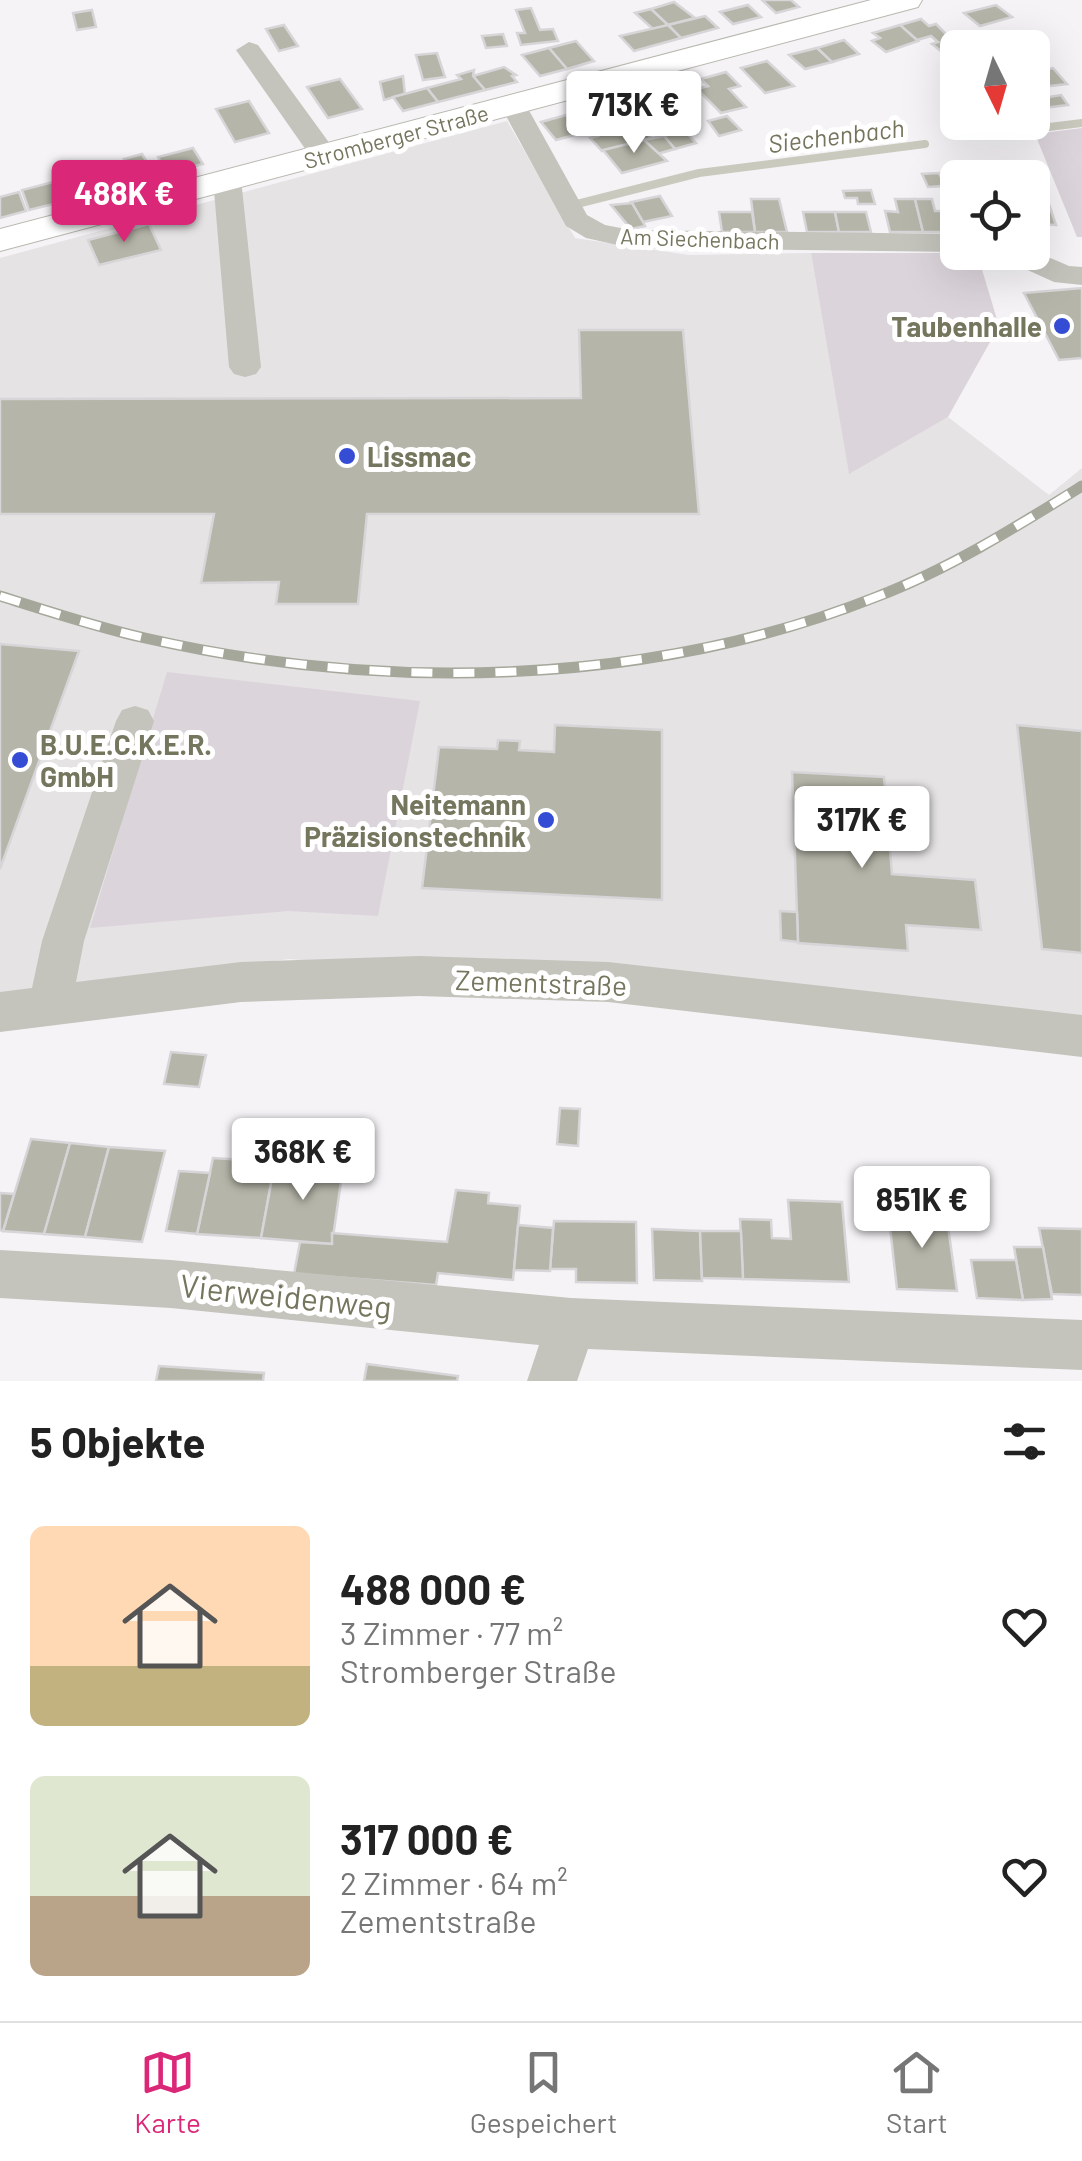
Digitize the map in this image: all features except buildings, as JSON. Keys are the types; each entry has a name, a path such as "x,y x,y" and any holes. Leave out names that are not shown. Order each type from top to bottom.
{"main road":[{"name":"Stromberger Straße","path":"0,240 907,0"}],"street":[{"path":"249,50 323,154"},
{"name":"Am Siechenbach","path":"513,105 576,220 596,232 631,239 940,243"},
{"path":"227,179 245,367"},
{"path":"1050,269 1082,276"},
{"path":"50,1005 63,941 135,720"},
{"name":"Zementstraße","path":"0,1012 242,982 419,976 608,982 1082,1036"},
{"name":"Vierweidenweg","path":"0,1274 170,1284 571,1323 1082,1345"},
{"path":"552,1381 571,1323"}],"shaded area":[{"path":"507,121 575,238 689,255 811,253 849,473 948,417 1049,495 1082,468 1082,1026 289,959 0,999 0,258"},
{"path":"1082,128 1082,237 1077,237 1050,171 1050,160 1046,160 1037,140 1050,140 1050,132"},
{"path":"811,253 940,253 940,270 982,270 999,326 948,417 849,474"},
{"path":"167,672 420,701 378,916 288,911 90,928"}],"waterway":[{"name":"Siechenbach","path":"1050,127 1082,123"},
{"name":"Siechenbach","path":"577,204 699,173 925,144"}],"railway":[{"path":"0,596 145,638 327,667 514,672 607,664 699,649 789,627 876,597 956,560 1082,486"}],"place":[{"name":"Taubenhalle","path":"1062,326"},
{"name":"Lissmac","path":"347,456"},
{"name":"B.U.E.C.K.E.R. GmbH","path":"20,760"},
{"name":"Neitemann Präzisionstechnik","path":"546,820"}]}
